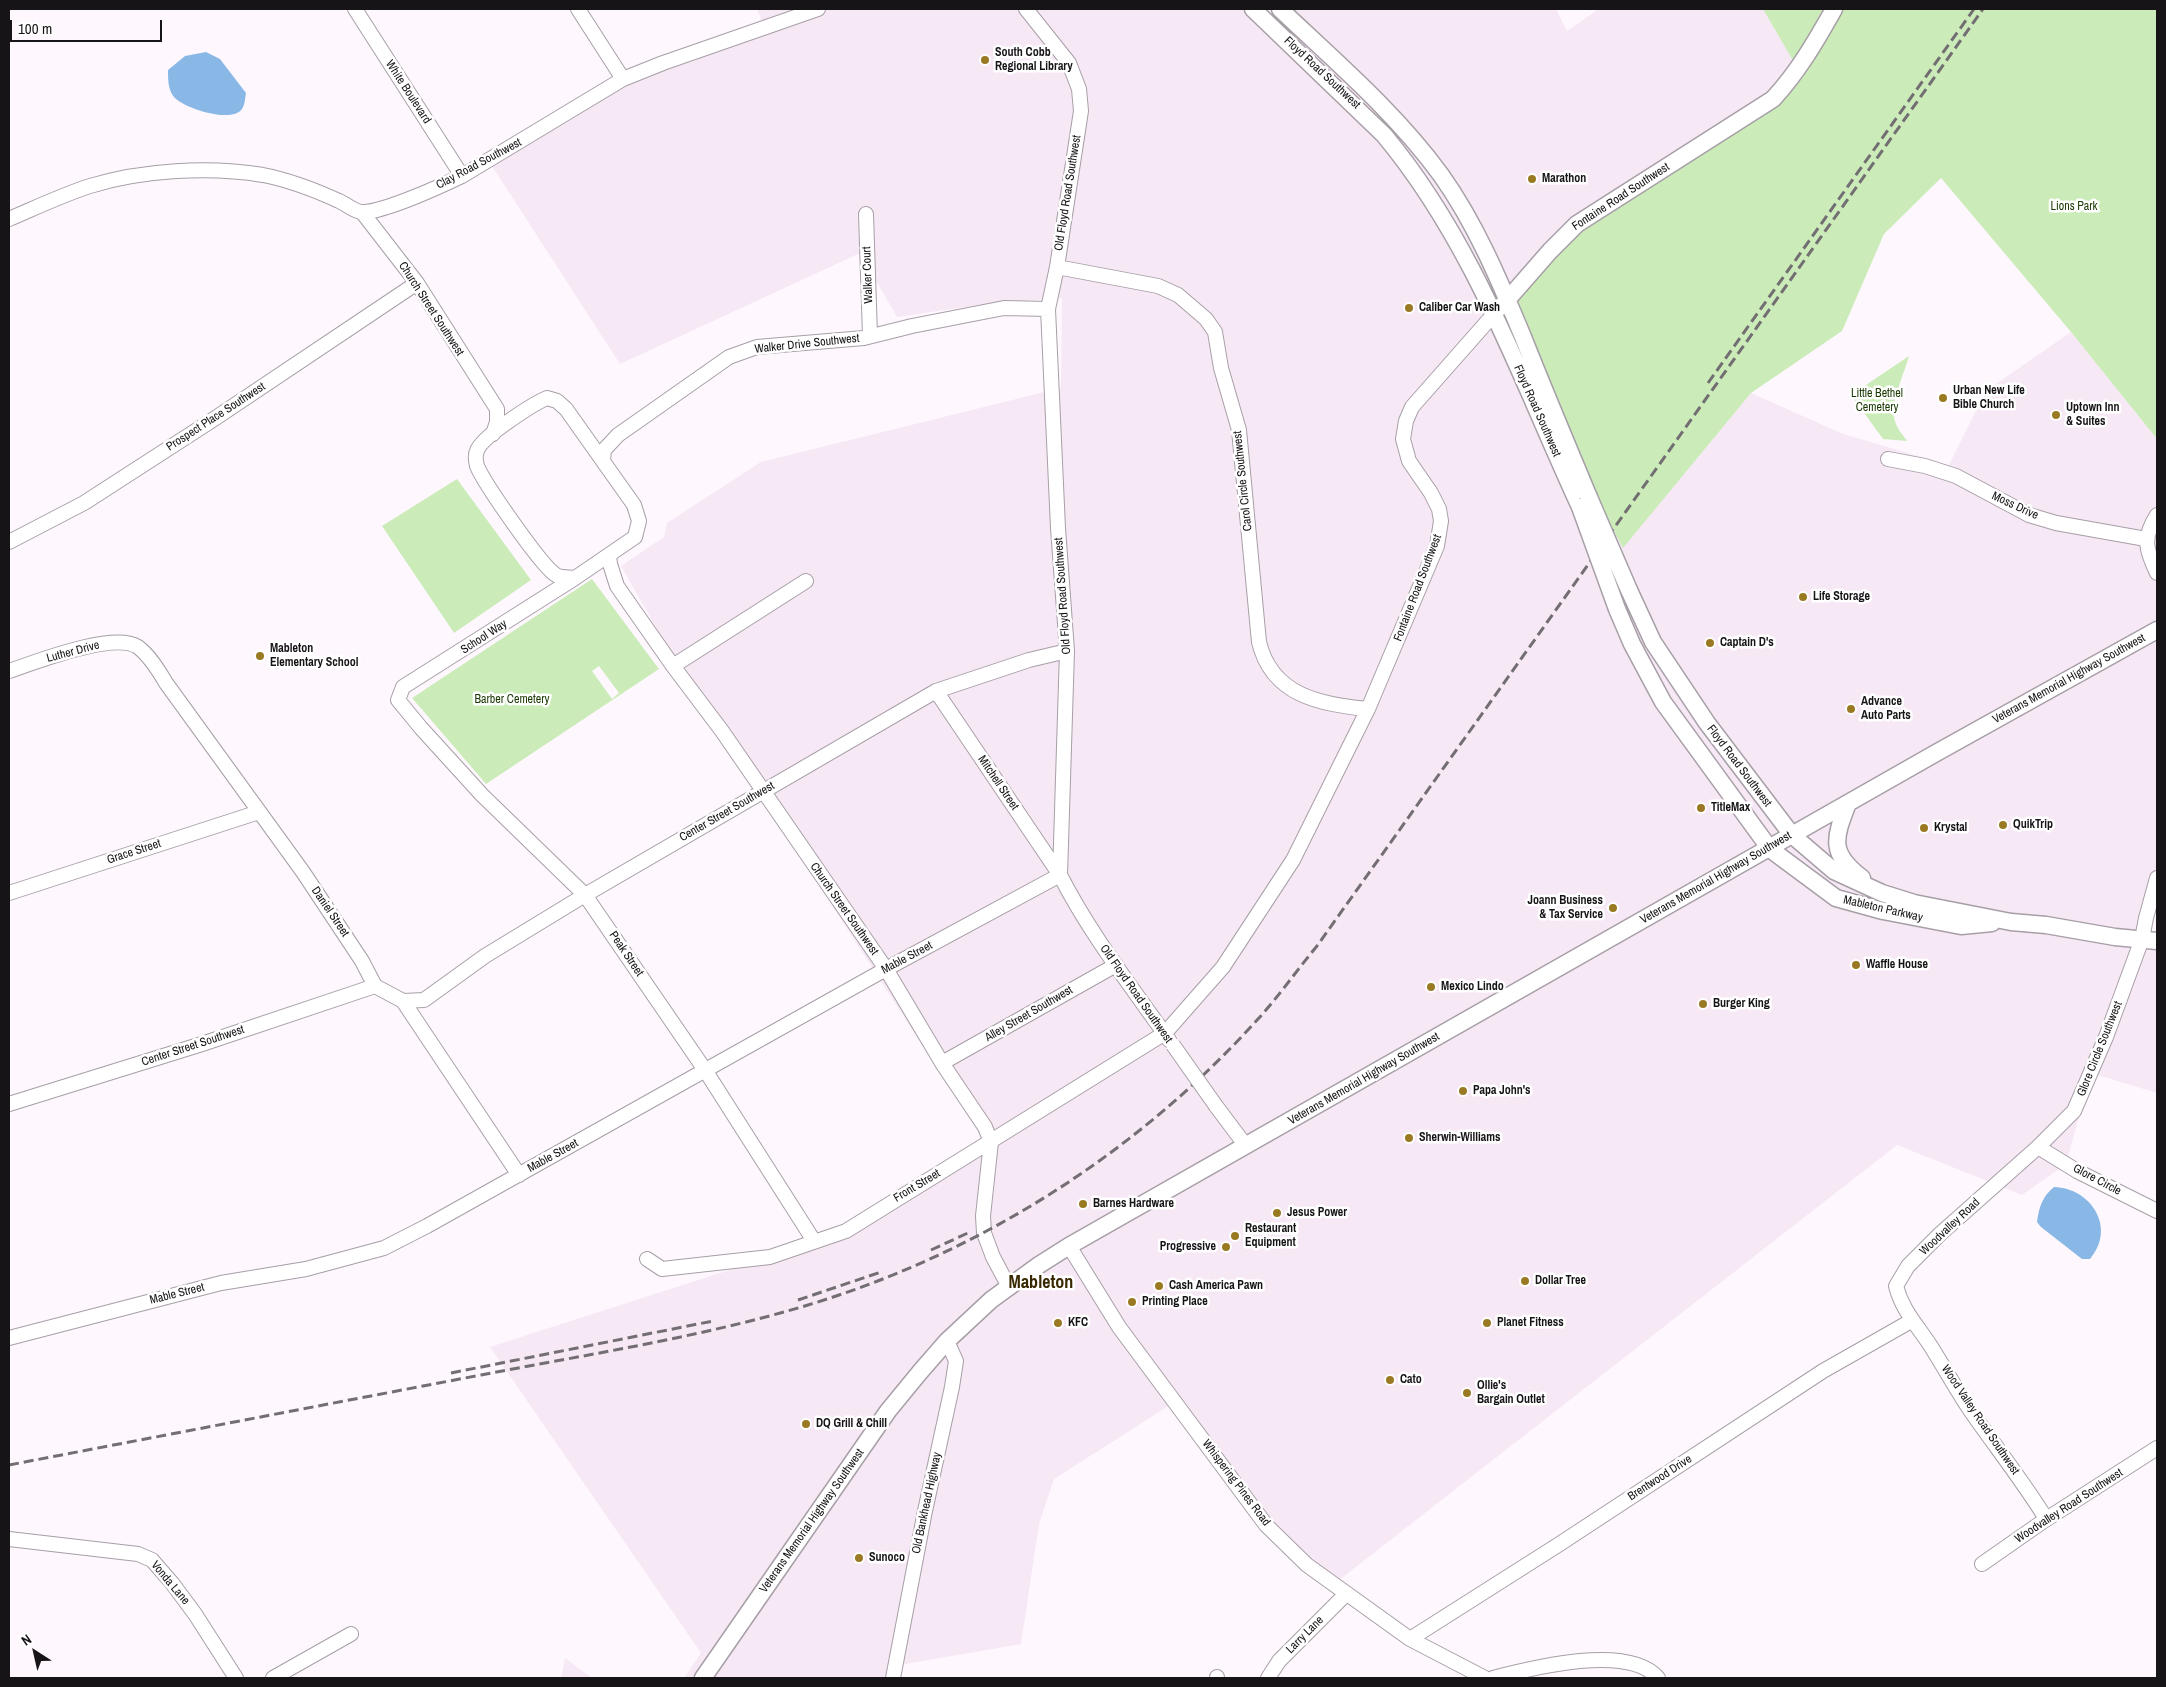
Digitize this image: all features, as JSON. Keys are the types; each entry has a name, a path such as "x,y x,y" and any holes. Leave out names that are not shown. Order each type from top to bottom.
{"main road":[{"name":"Floyd Road Southwest","path":"1253,9 1364,113 1403,158 1449,226 1494,314 1653,642 1693,703 1792,835"},
{"name":"Floyd Road Southwest","path":"1280,9 1390,116 1440,174 1476,235 1507,300 1584,501 1617,609 1646,672 1663,702 1770,849"},
{"name":"Fontaine Road Southwest","path":"1494,314 1550,251 1577,224 1773,99 1789,82 1808,55 1834,9"},
{"name":"Veterans Memorial Highway Southwest","path":"703,1678 888,1411 946,1341 1009,1286 1069,1246 1848,803 2157,630"},
{"path":"1848,803 1839,826 1836,848 1850,868 1882,893"},
{"name":"Mableton Parkway","path":"1792,835 1834,871 1882,893 1914,903 2012,922 2150,940"},
{"name":"Mableton Parkway","path":"1770,849 1836,898 1883,911 1961,926 2012,922"}],"street":[{"name":"White Boulevard","path":"355,9 462,176"},
{"path":"578,9 623,79"},
{"name":"Clay Road Southwest","path":"362,212 380,209 462,176 623,79 691,52 818,9"},
{"name":"Old Floyd Road Southwest","path":"1026,9 1069,62 1079,89 1081,111 1057,266 1048,309 1058,528 1067,651 1060,876 1072,899 1116,965 1246,1146"},
{"path":"9,219 89,186 133,175 176,170 263,175 299,185 338,200 362,212"},
{"name":"Church Street Southwest","path":"362,212 417,283 497,409"},
{"name":"Walker Court","path":"866,214 870,336"},
{"name":"Carol Circle Southwest","path":"1057,266 1158,286 1178,295 1206,319 1215,332 1222,368 1239,430 1259,642 1266,664 1289,688 1304,696 1330,705 1368,709"},
{"name":"Prospect Place Southwest","path":"9,542 92,498 222,414 417,283"},
{"name":"Walker Drive Southwest","path":"603,461 604,450 618,435 729,357 756,347 864,338 1004,308 1048,309"},
{"name":"Fontaine Road Southwest","path":"1165,1033 1223,968 1293,860 1368,709 1434,554 1440,532 1439,509 1431,493 1409,461 1405,449 1403,439 1406,422 1412,407 1494,314"},
{"path":"547,398 557,401 566,409 634,506 639,521 635,537 575,578 557,576 542,562 485,480 477,465 477,450 484,441 523,412 547,398"},
{"path":"493,434 497,422 497,409 523,412"},
{"name":"Walker Drive Southwest","path":"586,436 597,440 618,435"},
{"name":"Moss Drive","path":"1888,459 1924,466 1956,476 2029,516 2056,523 2146,539"},
{"path":"2157,516 2146,539 2149,556 2157,573"},
{"name":"Church Street Southwest","path":"609,555 617,586 673,666 706,708 886,969 942,1063 985,1127 991,1142"},
{"path":"535,604 543,592 547,576 542,562"},
{"path":"590,568 599,572 617,586"},
{"name":"School Way","path":"398,700 403,687 575,578"},
{"path":"673,666 806,581"},
{"name":"Luther Drive","path":"9,671 105,643 125,643 138,647"},
{"name":"Daniel Street","path":"138,647 156,667 303,872 362,961 375,986"},
{"name":"Center Street Southwest","path":"403,1001 424,1000 485,956 585,894 936,691 1029,660 1067,651"},
{"name":"Mitchell Street","path":"936,691 1060,876"},
{"name":"Peak Street","path":"398,700 421,728 482,794 585,894 705,1070 814,1241"},
{"name":"Grace Street","path":"9,893 259,812"},
{"name":"Mable Street","path":"9,1338 221,1283 306,1269 384,1248 519,1175 886,969 1060,876"},
{"name":"Glore Circle Southwest","path":"2038,1147 2074,1111 2150,940 2146,918 2157,878"},
{"name":"Alley Street Southwest","path":"942,1063 1116,965"},
{"path":"375,986 403,1001 519,1175"},
{"name":"Center Street Southwest","path":"9,1104 202,1044 375,986"},
{"name":"Front Street","path":"647,1259 662,1269 724,1264 770,1257 846,1231 1165,1033"},
{"path":"991,1142 983,1216 984,1233 993,1257 1009,1286"},
{"name":"Glore Circle","path":"2038,1147 2077,1171 2157,1211"},
{"name":"Woodvalley Road","path":"1911,1321 1900,1300 1896,1286 1908,1266 1940,1234 2038,1147"},
{"name":"Whispering Pines Road","path":"1069,1246 1119,1327 1266,1525 1306,1565 1410,1639 1485,1678"},
{"name":"Wood Valley Road Southwest","path":"1911,1321 1928,1343 1970,1409 2030,1492 2045,1520"},
{"name":"Brentwood Drive","path":"1410,1639 1558,1545 1822,1371 1911,1321"},
{"name":"Old Bankhead Highway","path":"893,1678 925,1511 952,1387 956,1361 946,1341"},
{"name":"Woodvalley Road Southwest","path":"1982,1564 2045,1520 2157,1448"},
{"name":"Vonda Lane","path":"9,1539 138,1554 152,1560 195,1614 236,1678"},
{"name":"Larry Lane","path":"1268,1678 1279,1661 1346,1594"},
{"path":"273,1678 351,1634"},
{"path":"1493,1678 1521,1671 1592,1659 1627,1662 1652,1671 1658,1678"}],"shaded area":[{"path":"757,9 1556,9 1567,31 1599,9 1763,9 1796,66 1623,547 1751,393 1843,434 1949,465 1986,391 2071,332 2157,439 2157,884 2133,937 2157,941 2157,1093 2091,1073 2066,1164 2022,1195 1897,1145 1339,1580 1271,1530 1173,1403 1054,1479 1039,1524 1021,1644 894,1666 886,1678 684,1678 701,1653 490,1347 829,1238 886,1206 982,1138 681,671 621,566 664,537 667,523 761,462 1061,388 1062,298 985,304 897,317 860,253 620,364 492,166 618,73 692,62 764,27"},
{"path":"565,1658 592,1678 561,1678"}],"green space":[{"name":"Lions Park","path":"1763,9 2157,9 2157,439 2071,332 1941,178 1884,234 1842,331 1751,393 1623,548 1593,492 1506,303 1531,269 1664,167 1744,119 1796,66"},
{"name":"Little Bethel Cemetery","path":"1909,356 1894,410 1896,424 1907,441 1883,439 1851,395"},
{"path":"457,479 531,580 454,633 382,526"},
{"name":"Barber Cemetery","path":"592,579 659,669 486,784 412,698","holes":["599,666 619,693 612,699 592,671"]}],"water":[{"path":"206,52 220,59 246,93 243,107 237,113 218,115 197,110 179,101 172,94 168,70 185,56"},
{"path":"2054,1187 2067,1189 2079,1194 2089,1202 2096,1212 2100,1223 2101,1235 2098,1247 2090,1259 2082,1259 2037,1222 2042,1203"}],"railway":[{"path":"1708,383 1974,9"},
{"path":"9,1465 687,1336 808,1305 872,1283 934,1257 994,1227 1052,1193 1108,1155 1161,1113 1211,1068 1266,1010 1317,946 1983,9"},
{"path":"931,1250 970,1232"},
{"path":"798,1300 881,1272"},
{"path":"451,1373 713,1321"}],"place":[{"name":"South Cobb Regional Library","path":"985,60"},
{"name":"Marathon","path":"1532,179"},
{"name":"Caliber Car Wash","path":"1409,308"},
{"name":"Urban New Life Bible Church","path":"1943,398"},
{"name":"Uptown Inn & Suites","path":"2056,415"},
{"name":"Life Storage","path":"1803,597"},
{"name":"Captain D's","path":"1710,643"},
{"name":"Mableton Elementary School","path":"260,656"},
{"name":"Advance Auto Parts","path":"1851,709"},
{"name":"TitleMax","path":"1701,808"},
{"name":"QuikTrip","path":"2003,825"},
{"name":"Krystal","path":"1924,828"},
{"name":"Joann Business & Tax Service","path":"1613,908"},
{"name":"Waffle House","path":"1856,965"},
{"name":"Mexico Lindo","path":"1431,987"},
{"name":"Burger King","path":"1703,1004"},
{"name":"Papa John's","path":"1463,1091"},
{"name":"Sherwin-Williams","path":"1409,1138"},
{"name":"Barnes Hardware","path":"1083,1204"},
{"name":"Jesus Power","path":"1277,1213"},
{"name":"Restaurant Equipment","path":"1235,1236"},
{"name":"Progressive","path":"1226,1247"},
{"name":"Dollar Tree","path":"1525,1281"},
{"name":"Cash America Pawn","path":"1159,1286"},
{"name":"Printing Place","path":"1132,1302"},
{"name":"KFC","path":"1058,1323"},
{"name":"Planet Fitness","path":"1487,1323"},
{"name":"Cato","path":"1390,1380"},
{"name":"Ollie's Bargain Outlet","path":"1467,1393"},
{"name":"DQ Grill & Chill","path":"806,1424"},
{"name":"Sunoco","path":"859,1558"}],"district":[{"name":"Mableton","path":"1041,1283"}]}
